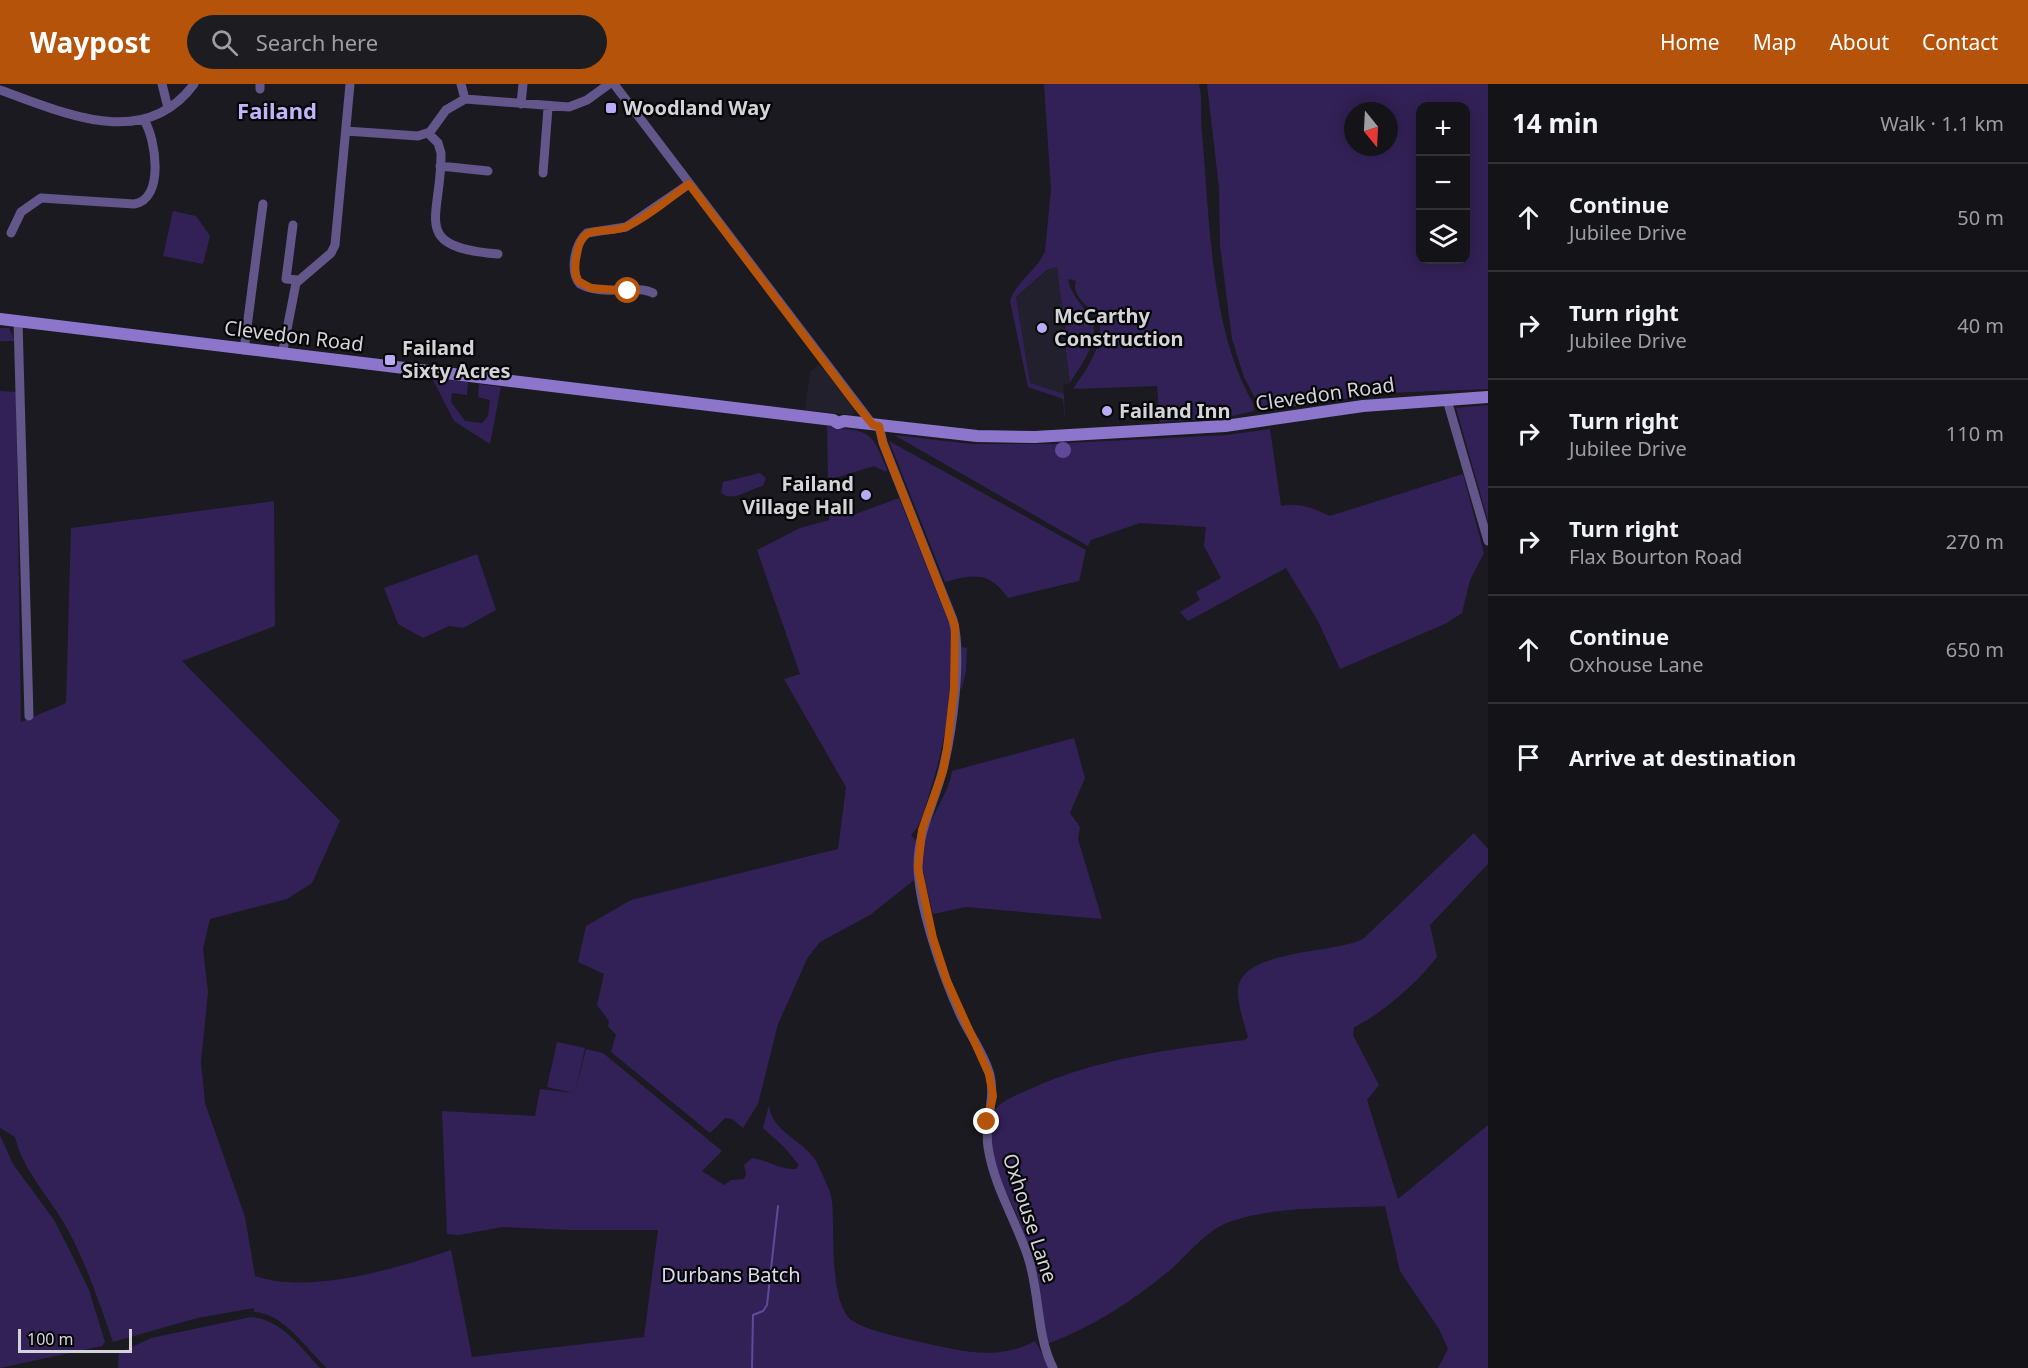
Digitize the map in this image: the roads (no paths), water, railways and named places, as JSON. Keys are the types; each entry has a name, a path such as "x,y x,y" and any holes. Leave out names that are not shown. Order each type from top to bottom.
{"main road":[{"name":"Clevedon Road","path":"0,319 838,421 996,437 1162,432 1241,424 1363,406 1488,397"}],"street":[{"path":"162,84 168,108"},
{"path":"0,90 95,121 144,120 168,108 183,97 194,84"},
{"path":"282,355 298,280 331,253 335,244 350,84"},
{"path":"461,84 465,99"},
{"path":"521,104 523,84"},
{"path":"346,131 414,136 428,133 446,110 465,99 548,108 578,105 609,84"},
{"path":"614,84 872,425"},
{"path":"543,173 549,147 548,108"},
{"path":"12,226 28,205 41,198 134,204 146,200 152,189 154,173 153,143 144,120"},
{"path":"428,133 440,147 435,216 438,234 448,244 458,249 493,257"},
{"path":"440,166 483,174"},
{"path":"653,293 644,285 625,291 591,288 580,284 575,275 579,242 586,235 595,231 626,227 689,184"},
{"path":"244,350 263,204"},
{"path":"293,225 286,279 298,280"},
{"path":"578,226 586,235"},
{"path":"18,321 29,716"},
{"path":"1447,400 1488,541"},
{"name":"Oxhouse Lane","path":"872,425 883,443 953,620 956,633 954,689 947,749 943,771 920,837 919,880 947,981 989,1074 993,1096 987,1130 990,1160 1002,1196 1028,1257 1043,1338 1053,1368"}],"waterway":[{"path":"752,1368 753,1315 763,1311 767,1305 778,1206"}],"place":[{"name":"Woodland Way","path":"611,108"},
{"name":"McCarthy Construction","path":"1042,328"},
{"name":"Failand Sixty Acres","path":"390,360"},
{"name":"Failand Inn","path":"1107,411"},
{"name":"Failand Village Hall","path":"866,495"}],"district":[{"name":"Failand","path":"277,111"}],"park label":[{"name":"Durbans Batch","path":"731,1275"}]}
